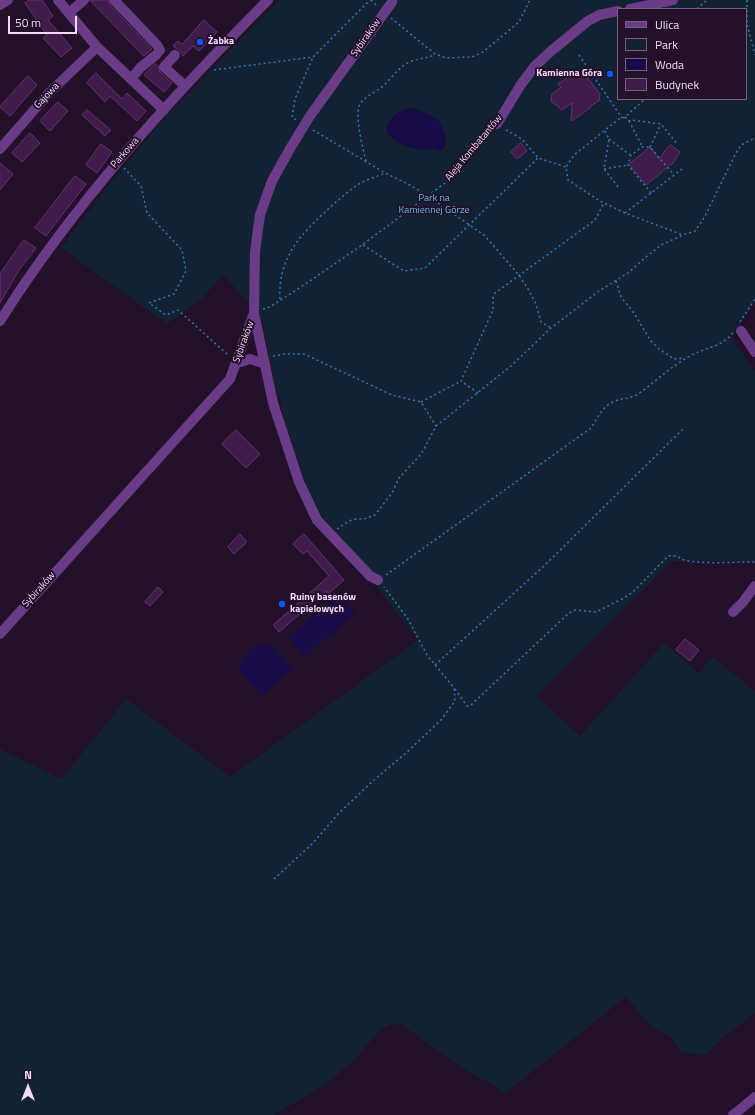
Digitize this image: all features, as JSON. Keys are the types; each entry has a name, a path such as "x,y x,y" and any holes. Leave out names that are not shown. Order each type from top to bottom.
{"street":[{"path":"0,5 8,0"},
{"path":"58,0 97,47 164,110"},
{"path":"69,13 84,0"},
{"path":"114,0 160,50 141,67 131,79"},
{"name":"Parkowa","path":"0,321 61,233 117,161 211,58 268,0"},
{"path":"635,8 673,0"},
{"name":"Sybiraków","path":"0,634 230,379 254,313 255,252 260,215 272,181 305,125 392,1"},
{"name":"Aleja Kombatantów","path":"497,124 520,86 534,68 551,51 588,21 599,15 617,11"},
{"name":"Gajowa","path":"0,149 48,94 97,47"},
{"path":"175,55 164,68 185,86"},
{"path":"254,313 273,403 299,482 317,520 370,576 378,580"},
{"path":"740,328 755,352"},
{"path":"237,363 250,359 264,361"},
{"path":"733,612 755,586"},
{"path":"733,1115 755,1097"}],"path":[{"path":"379,7 370,0 313,57 295,99 292,117 366,162 428,196 484,235 519,275 536,304 541,322 551,328"},
{"path":"388,15 435,54 446,58 472,57 483,52 519,22 530,0"},
{"path":"698,8 707,0"},
{"path":"747,0 747,24 755,55"},
{"path":"366,162 358,119 359,105 366,97 385,85 411,61 428,58 435,54"},
{"path":"580,55 622,118"},
{"path":"214,70 313,57"},
{"path":"645,100 574,155 566,167 568,180 604,203 625,213 683,235"},
{"path":"625,116 642,147"},
{"path":"629,121 662,124 678,145"},
{"path":"497,124 522,139 538,158 566,167"},
{"name":"Aleja Kombatantów","path":"254,313 280,300 362,245 445,183 497,124"},
{"path":"650,147 662,124"},
{"path":"605,131 610,139 631,155"},
{"path":"331,535 349,521 364,519 376,515 392,493 399,478 422,453 436,426 511,366 551,328 574,309 628,273 661,245 695,231 741,145 755,138"},
{"path":"610,139 604,168 619,188"},
{"path":"628,165 631,155 642,147 650,147 674,175"},
{"path":"362,245 404,271 425,268 538,158"},
{"path":"117,161 141,186 147,213 182,250 186,271 174,294 149,303 166,315 178,310 237,363"},
{"path":"604,168 628,165"},
{"path":"628,165 651,192"},
{"path":"625,213 682,169"},
{"path":"280,300 282,271 288,255 298,239 330,207 358,185 385,173"},
{"path":"264,361 285,354 304,354 392,395 421,402 461,381 493,310 493,298 495,293 595,220 604,203"},
{"path":"616,281 621,297 634,313 650,340 659,349 674,358 686,358"},
{"path":"755,299 740,328 721,344 686,358 670,368 640,393 631,398 616,400 606,406 600,412 591,428 378,580 408,619 427,655 467,706 471,705 570,613 575,610 596,612 624,598 633,592 668,556 675,555 686,561 728,563 755,562"},
{"path":"461,381 478,393"},
{"path":"421,402 436,426"},
{"path":"435,665 545,565 685,427"},
{"path":"274,880 312,844 338,813 441,720 455,701 454,688"}],"green space":[{"name":"Park na Kamiennej Górze","path":"279,0 755,0 755,302 731,337 755,371 755,561 672,561 537,696 580,736 664,643 699,674 712,657 755,691 755,1013 720,1040 704,1056 680,1051 671,1037 651,1027 626,997 506,1093 461,1067 402,1025 394,1023 382,1028 354,1060 325,1085 274,1115 0,1115 0,749 61,779 126,699 230,777 418,640 347,549 317,514 284,420 282,407 273,377 262,319 223,274 203,298 167,324 61,248 107,187 166,116"}],"water":[{"path":"410,108 429,114 440,122 446,139 445,146 442,150 439,151 407,147 396,142 387,133 389,123 394,116 401,111"},
{"path":"338,594 355,614 304,657 288,637"},
{"path":"262,645 271,645 293,668 262,696 239,670 244,657 253,649"}],"building":[{"path":"29,0 42,0 53,16 48,20 72,48 61,57 43,38 47,35 25,3"},
{"path":"90,0 108,0 109,4 152,49 144,56"},
{"path":"204,20 217,32 199,51 193,46 183,56 180,51 173,46 178,41 182,44"},
{"path":"155,64 158,66 160,72 172,83 164,92 144,75"},
{"path":"96,73 122,99 127,93 146,111 137,121 110,96 105,102 87,83"},
{"path":"584,73 600,94 599,101 571,121 572,103 562,110 551,101 552,94 561,87 558,84 568,77 570,79 577,74 579,76"},
{"path":"28,76 37,85 10,116 0,107"},
{"path":"58,102 68,111 50,131 40,121"},
{"path":"87,110 111,130 105,136 82,115"},
{"path":"30,133 40,143 22,162 12,153"},
{"path":"521,143 527,151 517,159 511,152"},
{"path":"101,144 112,152 97,173 86,165"},
{"path":"671,145 680,152 673,163 646,185 629,164 650,147 659,159"},
{"path":"0,163 13,174 0,190"},
{"path":"75,176 86,184 46,236 35,228"},
{"path":"24,240 36,248 19,270 0,303 0,274"},
{"path":"236,430 260,454 246,468 222,444"},
{"path":"240,534 247,542 234,554 228,547"},
{"path":"304,534 344,580 328,594 326,591 279,632 273,625 329,576 307,551 303,554 293,544"},
{"path":"158,587 163,592 150,606 145,602"},
{"path":"685,639 699,650 690,661 676,650"}],"place":[{"name":"Żabka","path":"200,42"},
{"name":"Kamienna Góra","path":"610,74"},
{"name":"Ruiny basenów kapielowych","path":"282,604"}]}
